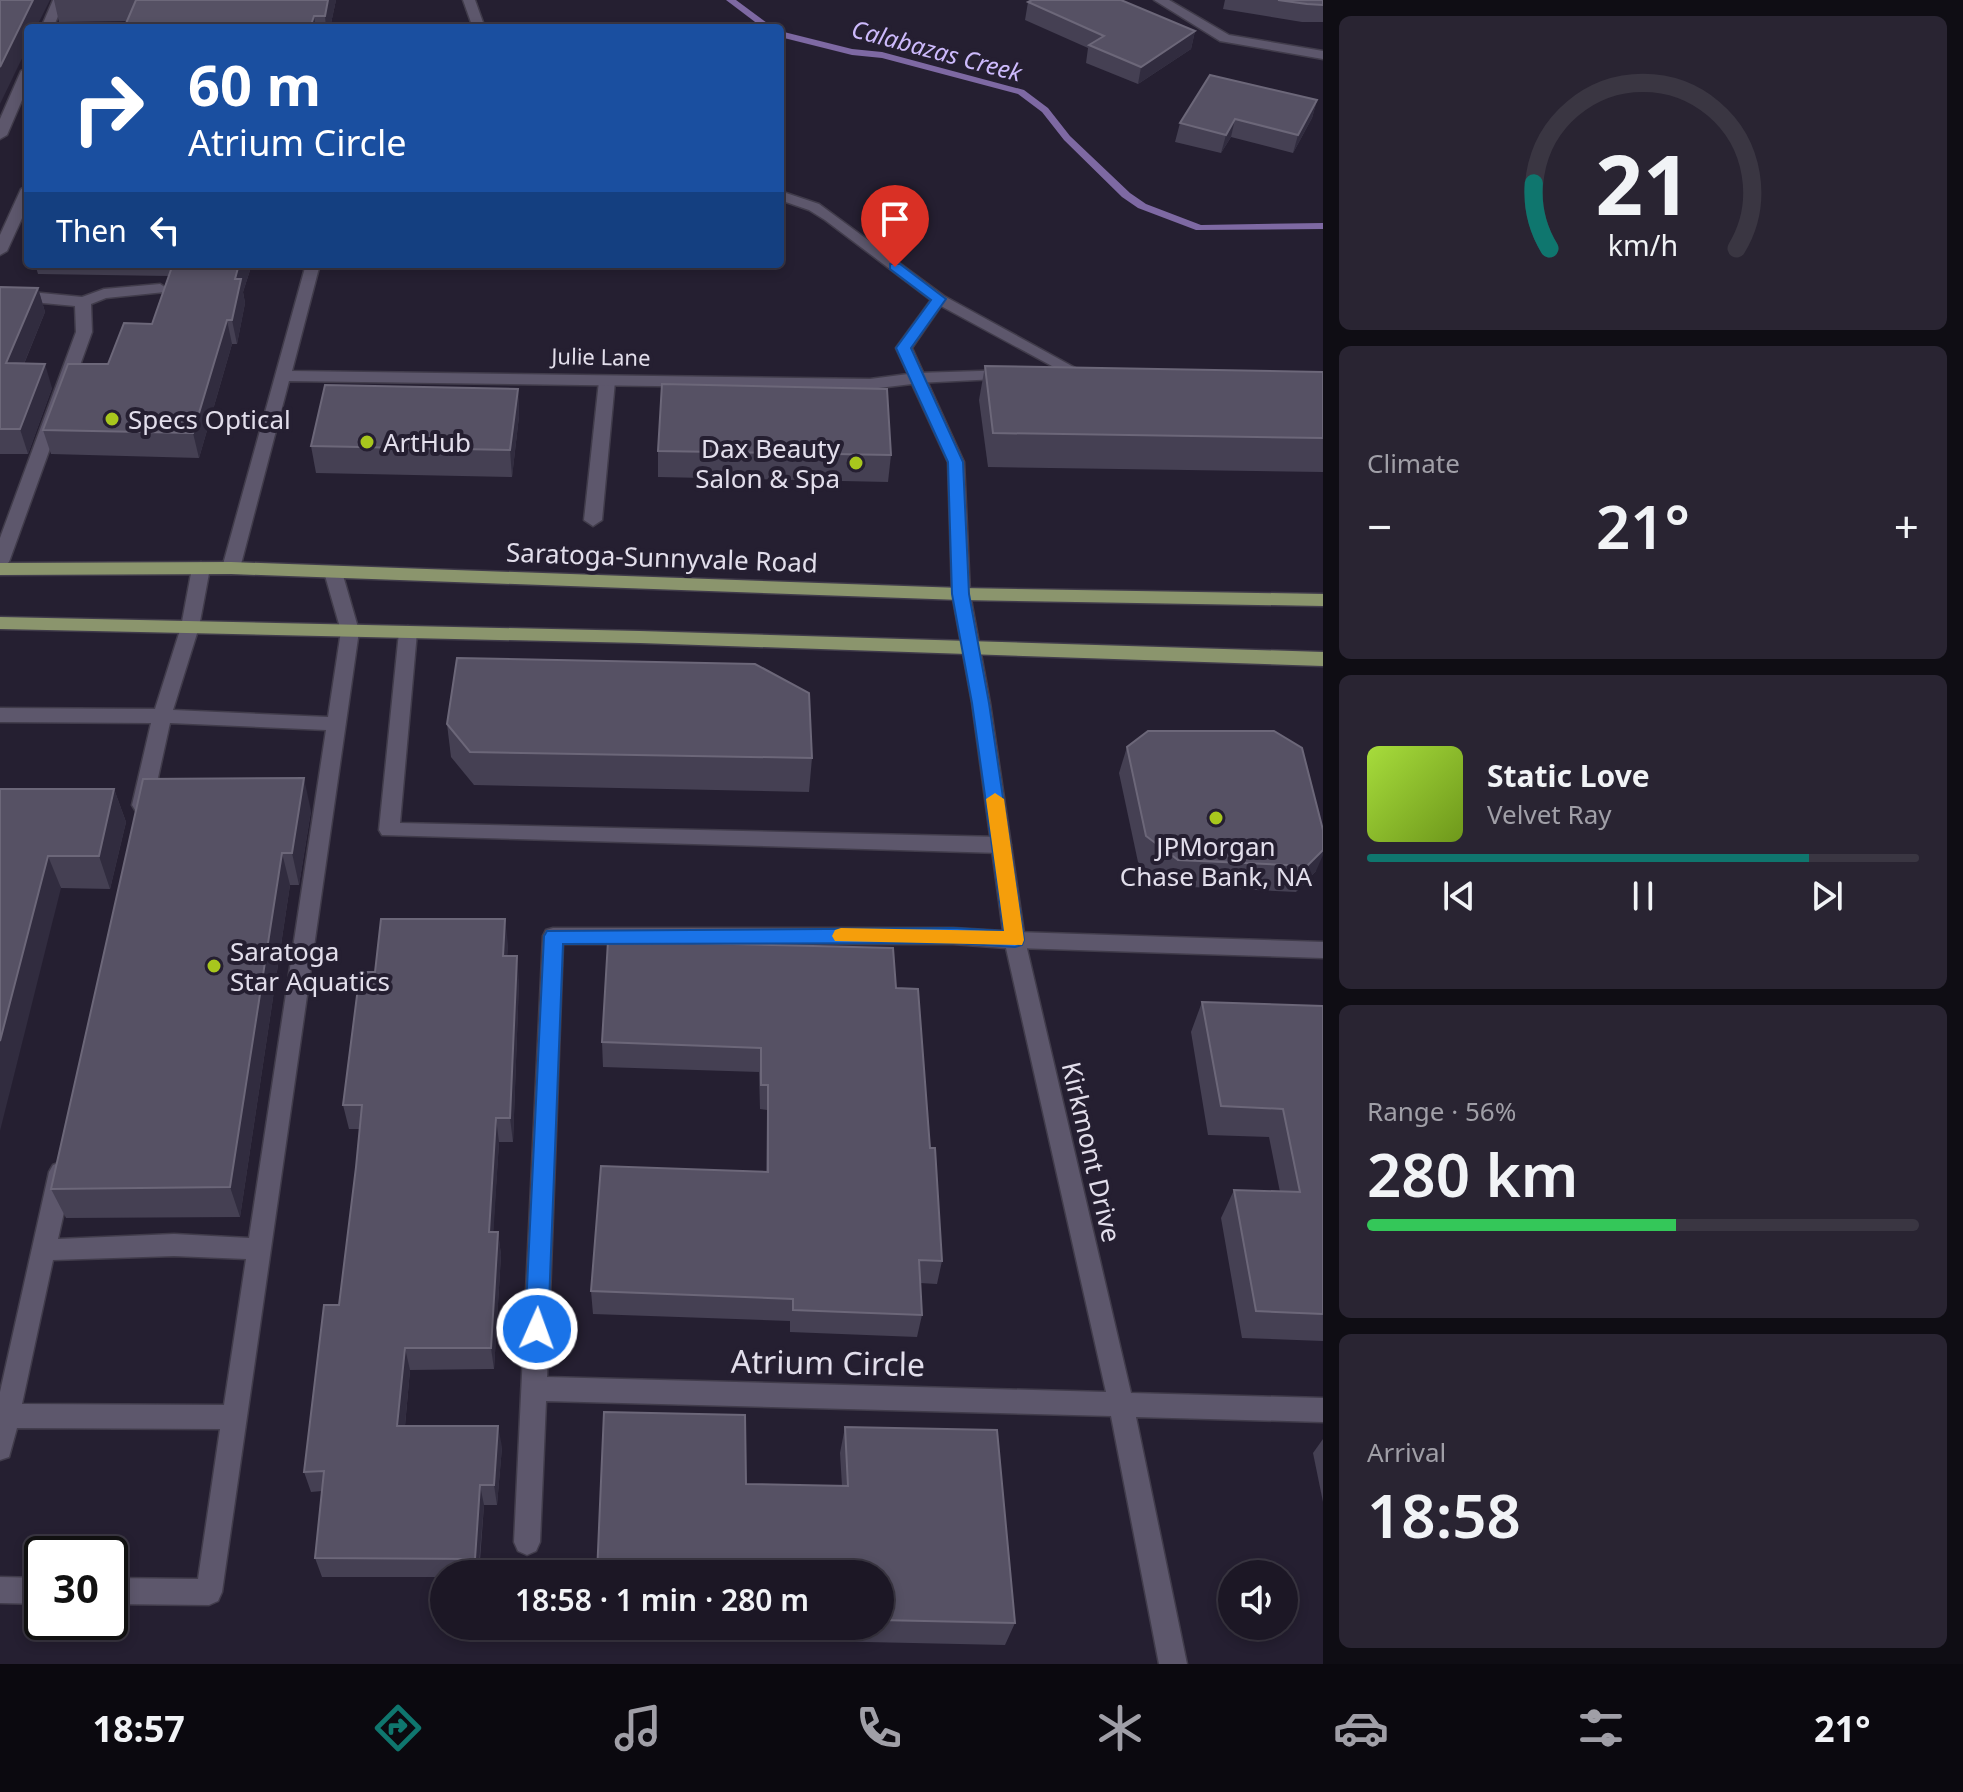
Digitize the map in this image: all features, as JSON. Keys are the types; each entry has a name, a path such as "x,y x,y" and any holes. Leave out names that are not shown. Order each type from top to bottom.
{"main road":[{"name":"Saratoga-Sunnyvale Road","path":"0,569 231,568 961,594 1323,600"},
{"path":"0,623 1323,659"}],"street":[{"path":"49,24 59,0"},
{"path":"469,0 478,24"},
{"path":"1160,0 1225,38 1323,55"},
{"path":"0,135 24,80"},
{"path":"784,196 814,207 830,217 939,299 1090,377 1051,376"},
{"path":"0,251 24,198"},
{"path":"231,568 312,268"},
{"path":"0,294 83,302 104,294 160,289"},
{"name":"Kirkmont Drive","path":"939,299 904,348 956,462 961,594 1015,940 1121,1403 1173,1664"},
{"path":"0,562 84,332 83,302"},
{"name":"Julie Lane","path":"284,376 870,384 917,378 1021,375"},
{"path":"593,520 607,381"},
{"path":"138,823 162,716 190,627 201,568"},
{"path":"128,1591 209,1592 350,631 333,572"},
{"path":"408,632 389,830 1001,845"},
{"path":"0,715 162,716 336,724"},
{"path":"527,1542 553,936 953,936 1323,950"},
{"path":"0,1448 67,1143"},
{"path":"44,1250 174,1245 259,1249"},
{"name":"Atrium Circle","path":"534,1389 1323,1410"},
{"path":"7,1416 234,1417"},
{"path":"0,1590 24,1591"}],"building":[{"path":"0,0 33,0 0,67"},
{"path":"136,0 328,0 325,16 314,16 311,24 126,24"},
{"path":"1121,0 1195,31 1141,67 1089,45 1104,36 1028,2"},
{"path":"1278,0 1323,0 1323,5 1307,4"},
{"path":"1210,75 1317,100 1298,135 1235,119 1226,135 1180,123"},
{"path":"172,268 238,268 235,279 241,279 232,320 227,320 193,433 43,430 68,364 108,364 124,323 152,324"},
{"path":"0,287 38,288 6,363 45,364 20,429 0,429"},
{"path":"985,366 1323,372 1323,438 993,433"},
{"path":"662,384 887,389 891,455 658,451"},
{"path":"325,385 518,389 510,450 311,446"},
{"path":"457,658 755,664 809,693 812,758 470,752 447,724"},
{"name":"JPMorgan Chase Bank, NA","path":"1148,731 1274,731 1302,748 1323,830 1323,850 1307,866 1178,860 1146,836 1127,747"},
{"path":"304,778 292,853 282,853 230,1187 51,1189 143,779"},
{"path":"0,789 114,789 99,856 48,856 0,1041"},
{"path":"381,919 505,919 503,956 517,956 510,1118 496,1118 489,1232 498,1232 491,1348 405,1348 397,1426 498,1426 494,1485 480,1485 475,1559 315,1558 324,1471 304,1472 324,1305 339,1305 356,1167 362,1105 343,1105 360,972 375,972"},
{"path":"608,941 893,948 896,988 918,989 930,1148 935,1148 942,1261 919,1260 922,1315 793,1310 793,1299 591,1291 601,1166 768,1172 768,1085 761,1085 761,1048 602,1042"},
{"path":"1202,1002 1323,1006 1323,1314 1256,1311 1234,1190 1300,1192 1283,1109 1221,1106"},
{"path":"604,1412 745,1415 746,1484 848,1486 845,1427 997,1430 1015,1623 894,1620 894,1560 598,1560"}],"waterway":[{"name":"Calabazas Creek","path":"730,0 763,24"},
{"name":"Calabazas Creek","path":"784,35 852,52 882,55 1021,92 1045,110 1067,138 1126,195 1142,206 1200,228 1323,226"}],"slow traffic":[{"path":"841,936 953,936 1015,940 995,799"}],"place":[{"name":"Specs Optical","path":"112,419"},
{"name":"ArtHub","path":"367,442"},
{"name":"Dax Beauty Salon & Spa","path":"856,463"},
{"name":"JPMorgan Chase Bank, NA","path":"1216,818"},
{"name":"Saratoga Star Aquatics","path":"214,966"}],"route":[{"path":"537,1329 553,936 953,936 1015,940 981,703 961,594 956,462 904,348 939,299 895,267"}]}
